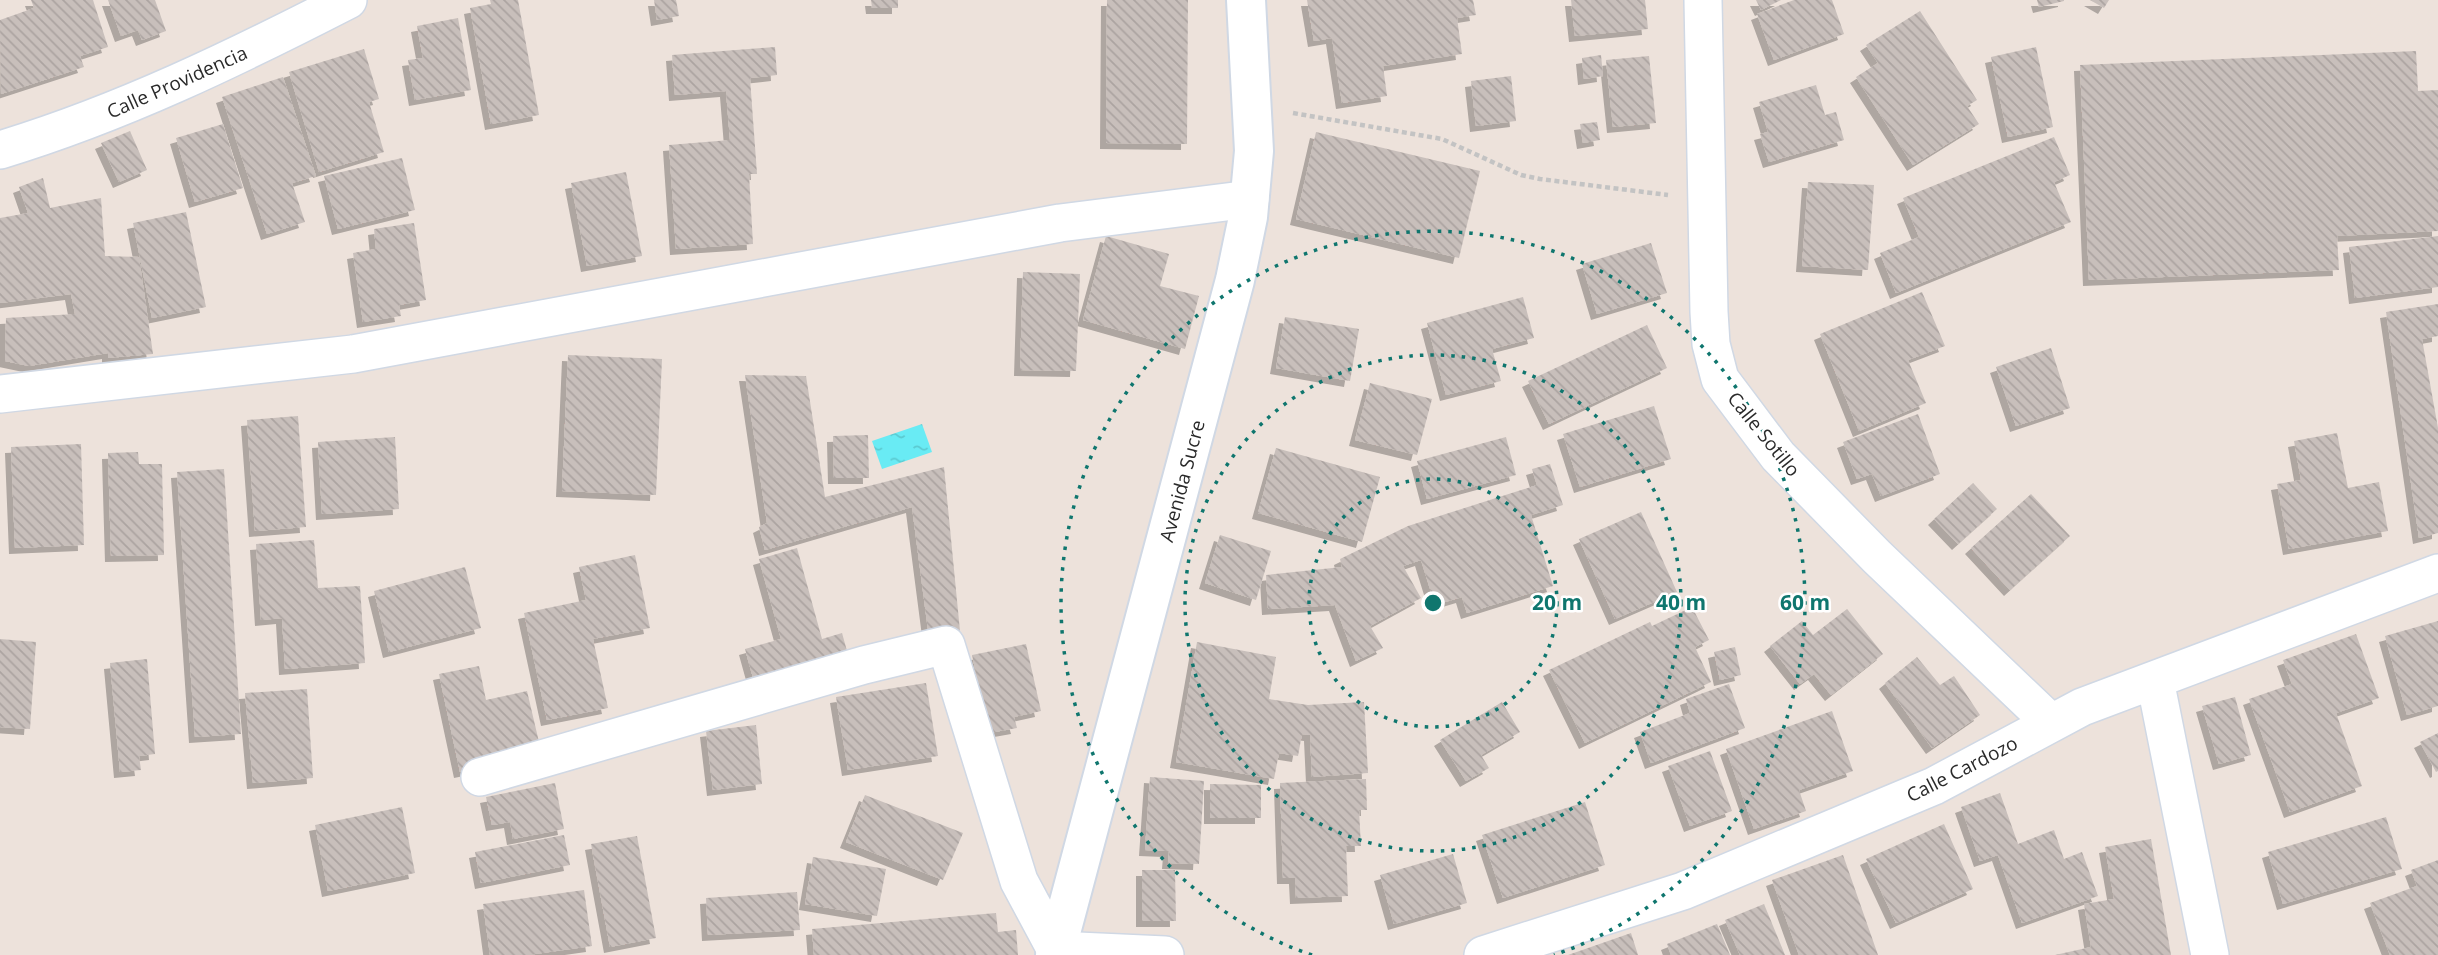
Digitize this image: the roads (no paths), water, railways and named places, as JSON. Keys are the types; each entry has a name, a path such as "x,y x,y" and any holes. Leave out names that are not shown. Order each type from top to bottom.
{"street":[{"name":"Calle Providencia","path":"0,150 57,133 155,94 348,0"},
{"name":"Avenida Sucre","path":"1055,952 1236,280 1250,199 1254,151 1254,110 1246,0"},
{"name":"Calle Sotillo","path":"1703,0 1711,344 1720,379 1736,404 1778,456 2051,723"},
{"path":"0,394 353,354 1060,223 1250,199"},
{"name":"Calle Cardozo","path":"1483,955 1683,891 1934,786 2081,708 2438,573"},
{"path":"481,777 864,665 946,645 1019,881 1055,952 1166,955"},
{"path":"2155,680 2210,955"}],"water":[{"path":"922,424 932,452 882,469 872,441"}]}
